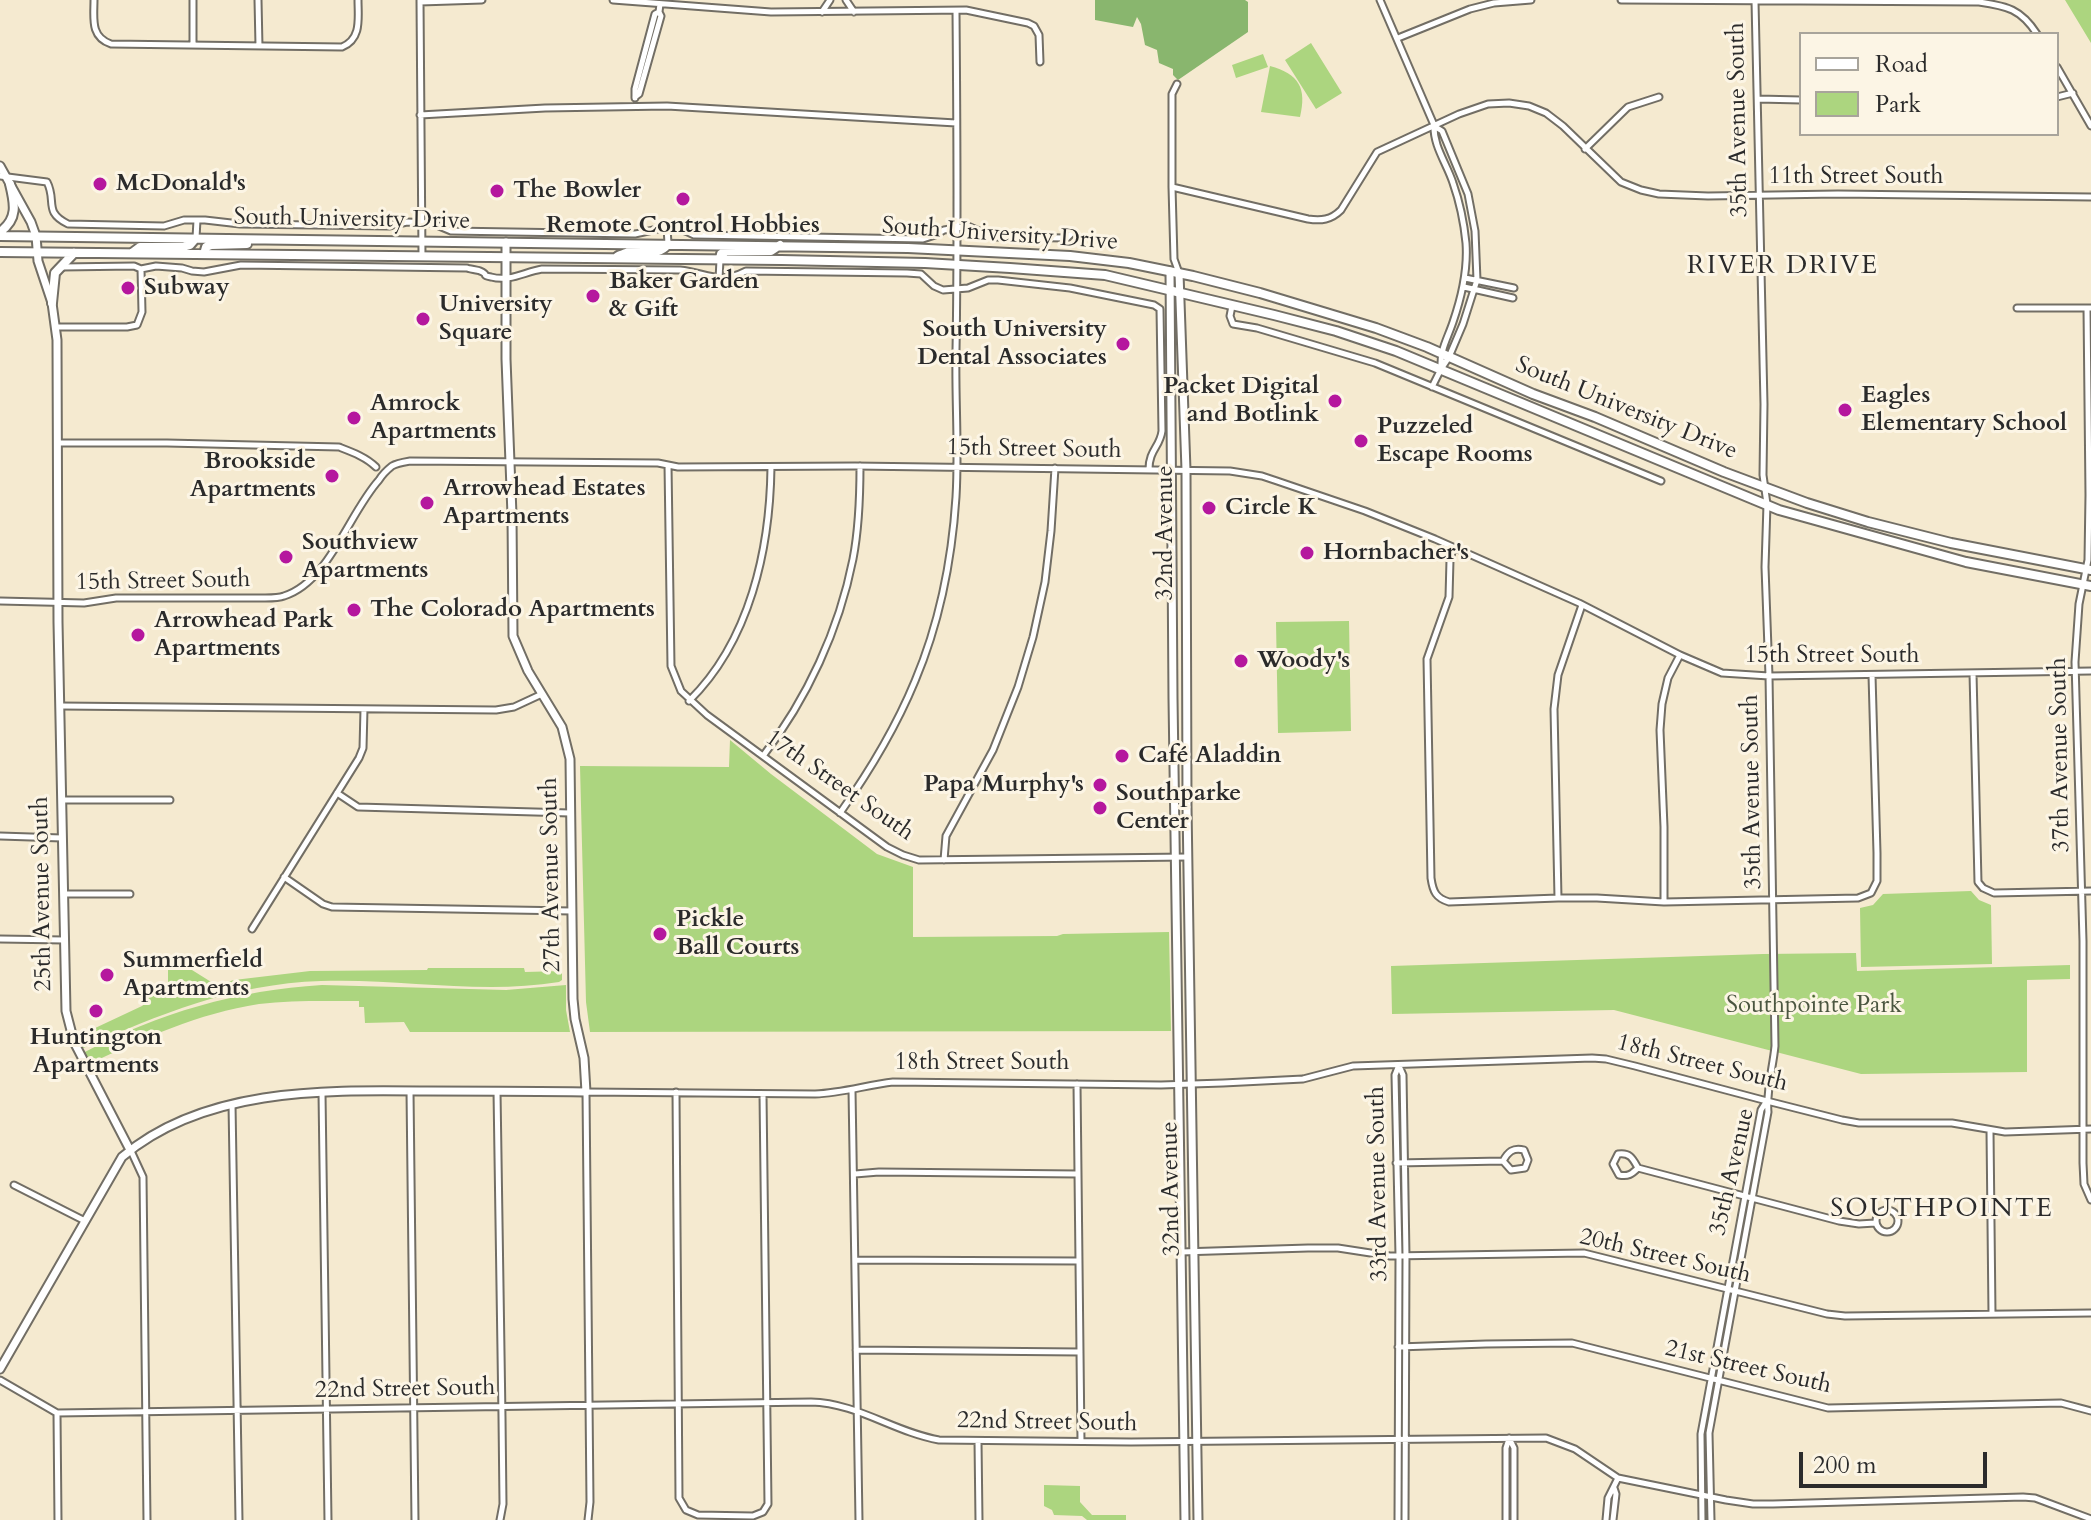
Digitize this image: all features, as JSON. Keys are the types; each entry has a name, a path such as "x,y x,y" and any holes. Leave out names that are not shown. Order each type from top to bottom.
{"main road":[{"path":"0,234 12,221 15,211 10,184"},
{"name":"South University Drive","path":"0,234 781,245 1070,256 1175,272 1325,312 1389,333 1807,503 1963,546 2088,570"},
{"path":"131,253 140,247 183,247 196,238"},
{"path":"204,254 206,247 211,245 247,244 258,239"},
{"path":"614,258 630,251 657,252 668,244"},
{"path":"720,259 726,251 771,251 781,245"},
{"name":"South University Drive","path":"0,252 720,259 957,265 1105,275 1336,331 1396,351 1779,510 1952,559 2087,585"},
{"path":"52,303 55,273 74,253"}],"street":[{"path":"94,0 95,30 103,42 111,44 342,47 356,36 358,0"},
{"path":"193,0 193,45"},
{"path":"258,0 259,46"},
{"path":"422,256 420,1 482,0"},
{"path":"613,0 749,11 976,12 1034,26 1039,35 1040,62"},
{"path":"822,12 830,0"},
{"path":"846,0 854,12"},
{"path":"1380,0 1434,125 1433,136 1462,210 1466,245 1464,287 1440,353 1441,369"},
{"path":"1398,38 1470,9 1494,3 1531,0"},
{"path":"1621,0 1979,2 2005,6 2018,12 2036,32"},
{"name":"35th Avenue South","path":"1755,1 1775,1046 1767,1101"},
{"path":"634,106 661,16 660,4"},
{"path":"840,813 861,783 916,680 946,572 957,467 956,11"},
{"path":"2059,70 2091,126"},
{"name":"32nd Avenue","path":"1177,84 1172,94 1175,857 1185,1520"},
{"path":"2059,96 2073,93"},
{"path":"1585,149 1628,107 1659,97"},
{"path":"1758,99 1799,100"},
{"name":"11th Street South","path":"1172,187 1308,219 1325,220 1341,210 1377,152 1488,104 1509,103 1546,113 1621,182 1659,194 2091,197"},
{"path":"420,115 667,106 956,123"},
{"path":"1432,387 1449,357 1477,280 1475,231 1468,194 1442,131 1434,125"},
{"path":"0,166 2,176 10,184 36,236"},
{"path":"2,176 47,182 55,216 68,224 164,226 197,220 240,224 389,226 407,222 432,223 451,231 635,234 657,227 679,227 694,235 923,239 944,230 968,226 993,237 1067,238 1071,234"},
{"path":"1462,210 1471,209"},
{"path":"196,238 197,220"},
{"path":"667,227 668,244"},
{"name":"25th Avenue South","path":"36,236 37,253 52,303 57,340 58,602 66,1011 74,1042 143,1177 147,1520"},
{"name":"27th Avenue South","path":"506,242 513,636 528,671 558,719 570,762 573,999 584,1058 586,1092 588,1520"},
{"path":"719,279 720,259"},
{"path":"59,267 134,266 141,269 156,266 204,272 241,265 467,268 479,270 489,277 506,278 547,269 683,271 719,279 746,271 907,273 921,274 939,289 969,288 988,280 1070,288 1158,306 1161,316 1162,431 1161,440 1150,455 1149,469"},
{"path":"55,327 137,325 142,312 141,269"},
{"path":"1465,278 1514,288"},
{"path":"1464,287 1513,298"},
{"name":"32nd Avenue","path":"1175,291 1186,470 1185,620 1198,1520"},
{"path":"1232,305 1230,316 1233,324 1270,331 1375,363 1661,481"},
{"path":"2017,308 2089,308"},
{"name":"37th Avenue South","path":"2089,308 2088,570 2087,585 2079,604 2075,672 2088,1028 2084,1184 2091,1200"},
{"path":"1601,456 1609,438"},
{"path":"57,443 339,447 370,461 376,467"},
{"name":"15th Street South","path":"0,601 84,603 116,598 285,596 316,575 365,495 393,465 410,461 658,463 678,467 1230,471 1262,476 1365,511 1453,547 1722,673 1769,676 2091,671"},
{"path":"668,465 671,666 676,682 689,701 705,684 729,646 753,593 770,508 771,467"},
{"path":"763,756 799,702 823,655 840,610 855,545 860,466"},
{"path":"944,860 946,836 993,750 1018,687 1033,637 1045,582 1055,468"},
{"path":"1453,547 1449,597 1427,659 1431,878 1433,890 1439,899 1449,902 1597,898 1664,902 1858,898 1871,893 1877,881 1872,675"},
{"path":"1558,898 1554,709 1558,675 1582,605"},
{"path":"1664,902 1660,730 1668,678 1680,655"},
{"path":"1973,673 1978,882 1994,893 2091,891"},
{"path":"60,706 496,710 514,707 542,694"},
{"name":"17th Street South","path":"689,701 887,847 903,855 919,860 1175,857"},
{"path":"252,929 363,748 364,709"},
{"path":"337,793 358,807 570,813"},
{"path":"61,800 170,800"},
{"path":"0,836 62,838"},
{"path":"1175,857 1188,857"},
{"path":"284,877 332,907 572,911"},
{"path":"64,894 130,894"},
{"path":"0,939 64,940"},
{"name":"18th Street South","path":"0,1369 122,1157 137,1144 172,1126 255,1098 322,1092 410,1091 824,1093 893,1082 1191,1084 1297,1079 1353,1066 1606,1059 1859,1123 1952,1123 2005,1132 2087,1129"},
{"name":"33rd Avenue South","path":"1399,1065 1403,1075 1405,1520"},
{"name":"33rd Avenue South","path":"1399,1065 1395,1075 1396,1163 1402,1256"},
{"path":"1077,1084 1081,1441"},
{"path":"852,1090 859,1520"},
{"path":"410,1091 415,1520"},
{"path":"497,1091 503,1504 500,1520"},
{"path":"322,1092 328,1520"},
{"path":"676,1092 679,1498 686,1510 698,1515 753,1516 763,1512 768,1504 763,1094"},
{"name":"35th Avenue","path":"1711,1520 1709,1433 1715,1381 1748,1197 1768,1112 1767,1101"},
{"path":"232,1104 239,1520"},
{"path":"1990,1131 1992,1314"},
{"path":"1396,1163 1503,1161 1511,1170 1518,1170 1525,1168 1528,1160 1524,1150 1518,1148 1512,1150 1503,1161"},
{"path":"1638,1168 1624,1177 1619,1175 1613,1164 1618,1154 1625,1153 1630,1155 1638,1168 1850,1224 1875,1223"},
{"path":"855,1174 1077,1174"},
{"path":"14,1185 85,1221"},
{"path":"1883,1211 1896,1213 1898,1218 1898,1226 1887,1232 1881,1231 1875,1223 1876,1217 1883,1211"},
{"name":"20th Street South","path":"1181,1252 1338,1248 1402,1256 1584,1253 1813,1311 1845,1316 2091,1313"},
{"path":"856,1260 1078,1261"},
{"name":"21st Street South","path":"1402,1347 1572,1343 1828,1408 2061,1403 2091,1411"},
{"name":"33rd Avenue South","path":"1398,1520 1397,1439 1402,1347"},
{"path":"856,1350 1080,1352"},
{"path":"0,1380 57,1413 58,1520"},
{"name":"35th Avenue","path":"1702,1520 1701,1434 1715,1381"},
{"name":"22nd Street South","path":"57,1413 829,1403 857,1410 912,1434 939,1440 1197,1442 1546,1438 1575,1449 1618,1478 1753,1504 2023,1497 2035,1498 2091,1519"},
{"path":"1506,1520 1506,1448 1509,1438"},
{"path":"1509,1438 1514,1448 1514,1520"},
{"path":"978,1441 979,1520"},
{"path":"1606,1520 1608,1498 1618,1478"},
{"path":"1613,1520 1614,1487"}],"green space":[{"path":"1095,0 1245,0 1248,2 1248,32 1178,80 1173,75 1173,69 1159,63 1157,50 1145,45 1137,17 1133,27 1095,20"},
{"path":"2065,0 2091,0 2091,43"},
{"path":"1311,43 1342,93 1316,109 1285,60"},
{"path":"1263,54 1268,67 1236,78 1232,65"},
{"path":"1270,66 1288,73 1298,84 1302,98 1300,117 1261,112"},
{"path":"1349,621 1351,731 1278,733 1276,622"},
{"path":"730,740 877,854 913,867 913,937 1169,932 1171,1031 590,1032 586,1002 580,766 729,767"},
{"path":"1971,891 1979,900 1991,905 1992,964 1861,967 1860,908 1873,905 1883,894"},
{"name":"Southpointe Park","path":"1856,953 1857,971 2070,965 2070,979 2027,980 2027,1072 1861,1074 1614,1010 1392,1014 1391,966"},
{"path":"168,955 216,985 310,971 428,968 562,971 562,980 500,987 351,981 288,983 197,1003 81,1049 76,1037 142,1006 148,997 166,993"},
{"path":"322,985 506,990 566,985 570,1032 410,1032 404,1022 365,1023 364,1007 359,1007 359,1001 296,1001 237,1008 193,1020 89,1064 83,1053 140,1026 199,1006 260,992"},
{"path":"1044,1485 1080,1486 1080,1502 1092,1515 1126,1515 1126,1520 1087,1520 1082,1516 1054,1515 1044,1506"}],"place":[{"name":"McDonald's","path":"100,184"},
{"name":"The Bowler","path":"497,191"},
{"name":"Remote Control Hobbies","path":"683,199"},
{"name":"Subway","path":"128,288"},
{"name":"Baker Garden & Gift","path":"593,296"},
{"name":"University Square","path":"423,319"},
{"name":"South University Dental Associates","path":"1123,344"},
{"name":"Packet Digital and Botlink","path":"1335,401"},
{"name":"Eagles Elementary School","path":"1845,410"},
{"name":"Amrock Apartments","path":"354,418"},
{"name":"Puzzeled Escape Rooms","path":"1361,441"},
{"name":"Brookside Apartments","path":"332,476"},
{"name":"Arrowhead Estates Apartments","path":"427,503"},
{"name":"Circle K","path":"1209,508"},
{"name":"Hornbacher's","path":"1307,553"},
{"name":"Southview Apartments","path":"286,557"},
{"name":"The Colorado Apartments","path":"354,610"},
{"name":"Arrowhead Park Apartments","path":"138,635"},
{"name":"Woody's","path":"1241,661"},
{"name":"Café Aladdin","path":"1122,756"},
{"name":"Papa Murphy's","path":"1100,785"},
{"name":"Southparke Center","path":"1100,808"},
{"name":"Pickle Ball Courts","path":"660,934"},
{"name":"Summerfield Apartments","path":"107,975"},
{"name":"Huntington Apartments","path":"96,1011"}],"district":[{"name":"RIVER DRIVE","path":"1783,267"},
{"name":"SOUTHPOINTE","path":"1942,1210"}]}
